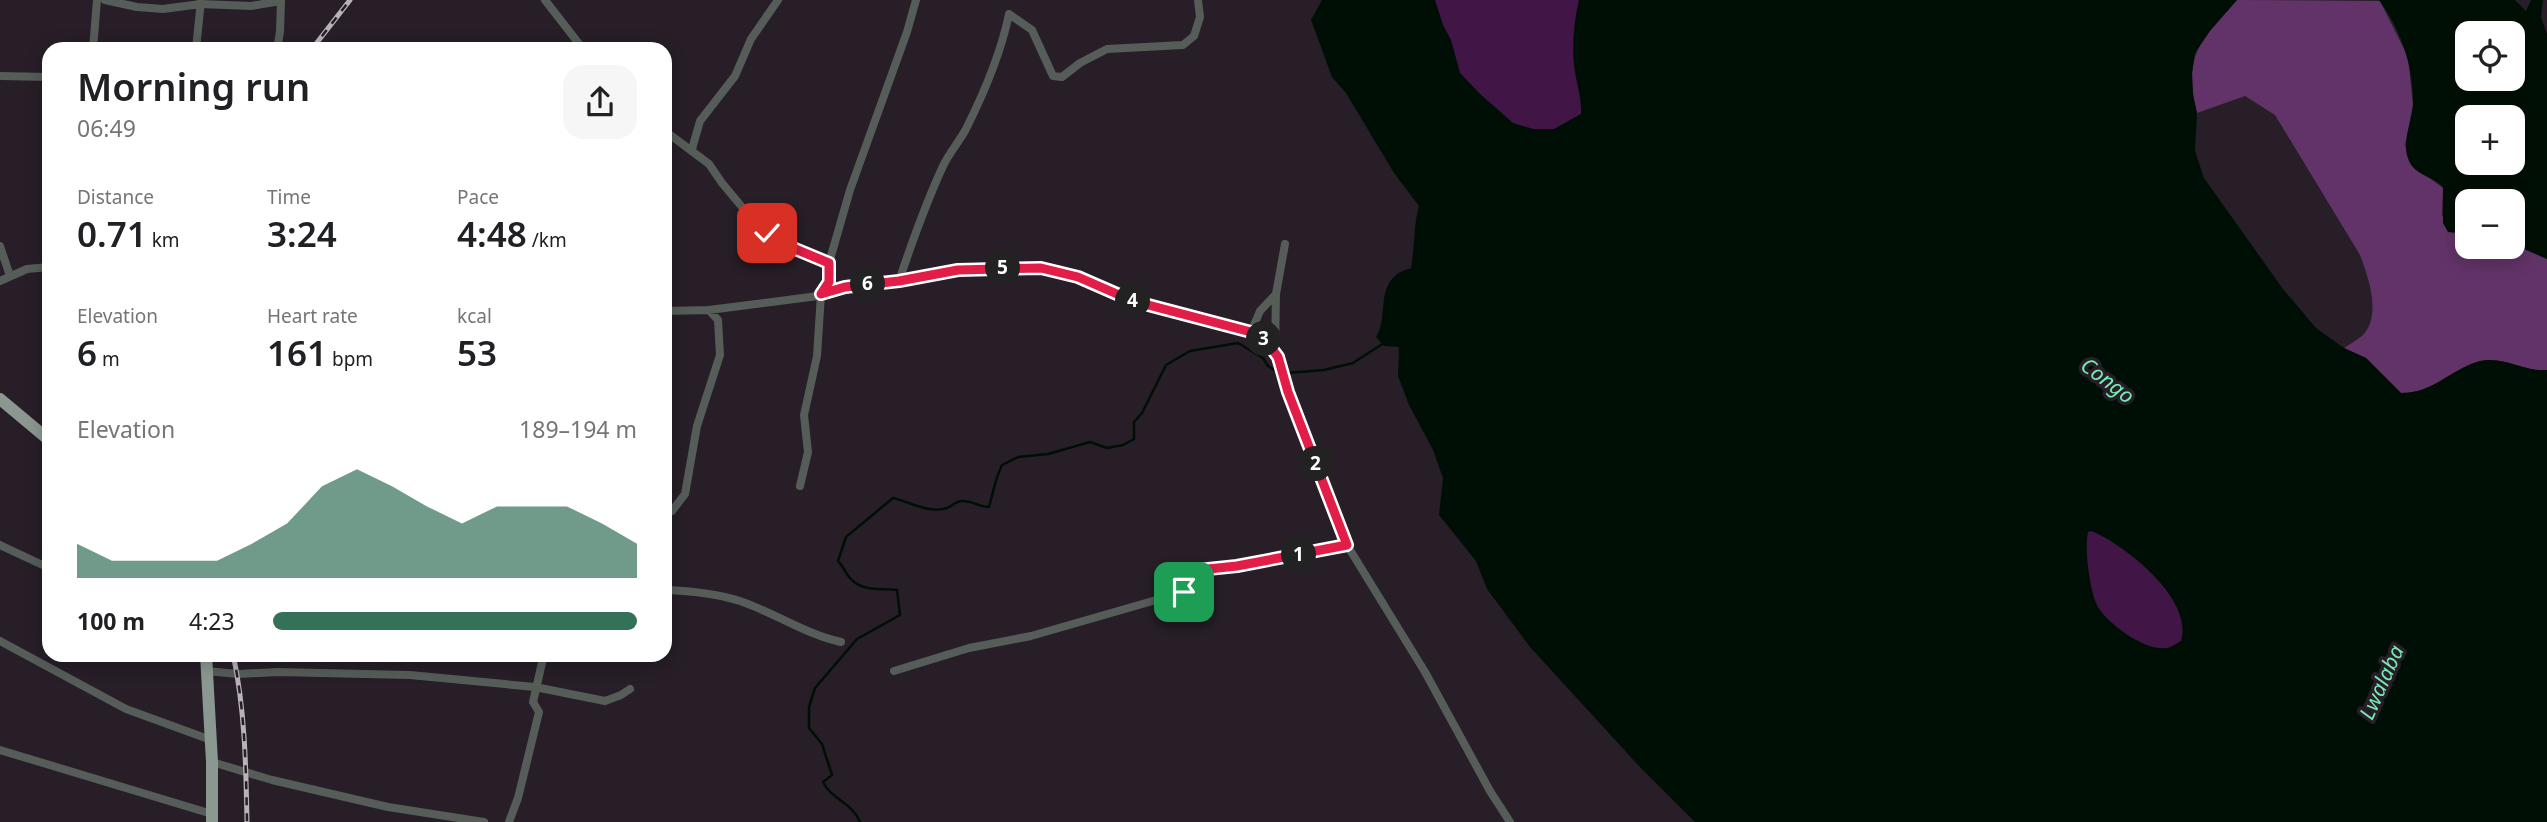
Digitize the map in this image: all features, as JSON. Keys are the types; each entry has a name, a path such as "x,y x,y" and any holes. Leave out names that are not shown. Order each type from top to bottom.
{"main road":[{"path":"0,399 42,434"},
{"path":"206,662 212,818"}],"street":[{"path":"94,42 97,0"},
{"path":"106,0 163,9 201,2 251,6 281,1 278,42"},
{"path":"545,0 578,42"},
{"path":"692,149 701,121 735,76 751,39 778,0"},
{"path":"800,486 808,452 804,415 817,356 821,294 829,282 829,263 850,190 916,0"},
{"path":"899,281 913,239 945,163 965,132 978,103 1004,38 1009,14 1032,30 1054,76 1062,77 1080,63 1107,49 1183,45 1194,36 1200,17 1198,0"},
{"path":"197,42 201,2"},
{"path":"0,76 42,77"},
{"path":"672,136 709,164 752,219 767,233 788,246 829,263"},
{"path":"1275,352 1276,294 1285,244"},
{"path":"0,246 10,276"},
{"path":"0,281 26,269 42,268"},
{"path":"672,311 709,310 958,270 1041,268 1078,277 1133,301 1251,332 1266,341 1275,352 1347,545 1425,672 1490,791 1510,822"},
{"path":"1251,332 1260,311 1276,294"},
{"path":"672,511 685,494 697,426 720,355 718,320 709,310"},
{"path":"0,545 42,565"},
{"path":"894,671 969,648 1031,636 1184,592 1180,578 1189,571 1237,566 1347,545"},
{"path":"672,590 703,591 741,601 809,633 841,642"},
{"path":"0,641 126,709 211,740"},
{"path":"509,822 518,798 539,712 533,702 542,662"},
{"path":"207,671 238,674 278,672 410,675 535,687 605,701 630,689"},
{"path":"0,750 212,818"},
{"path":"212,762 272,780 388,807 484,822"}],"shaded area":[{"path":"1435,0 1579,0 1573,49 1581,114 1554,129 1533,129 1513,123 1460,73 1451,40"},
{"path":"2237,0 2380,1 2408,57 2413,105 2405,145 2412,165 2443,188 2442,216 2455,221 2455,259 2525,259 2525,249 2547,259 2547,370 2486,360 2467,366 2432,386 2401,393 2366,358 2344,348 2363,335 2372,317 2372,295 2360,255 2275,115 2245,96 2197,113 2192,77 2194,63 2204,38"},
{"path":"2092,531 2139,561 2168,592 2178,608 2182,625 2181,641 2168,648 2148,645 2119,629 2103,614 2092,592 2088,570 2086,539 2087,532"}],"water":[{"path":"1322,0 1435,0 1451,40 1460,73 1513,123 1533,129 1554,129 1581,114 1573,49 1579,0 2237,0 2195,53 2192,73 2197,113 2195,151 2204,178 2283,289 2316,328 2344,348 2366,358 2401,393 2432,386 2467,366 2486,360 2547,370 2547,822 1695,822 1638,765 1530,647 1487,589 1476,561 1439,515 1443,478 1433,450 1409,405 1398,376 1399,347 1384,346 1376,337 1380,330 1384,298 1390,282 1398,273 1411,268 1419,206 1394,173 1346,93 1332,77 1311,20","holes":["2092,531 2139,561 2168,592 2182,625 2181,641 2168,648 2148,645 2119,629 2103,614 2092,592 2088,570 2088,532"]},
{"path":"2379,0 2515,0 2526,11 2531,0 2543,0 2541,17 2547,34 2547,259 2525,249 2525,189 2455,189 2455,233 2448,232 2443,223 2443,187 2415,169 2406,151 2413,102 2411,75 2394,23"}],"waterway":[{"path":"860,822 852,810 831,793 823,782 832,775 822,744 809,728 809,707 815,688 857,639 900,615 897,590 862,586 848,576 838,561 846,537 893,498 933,510 947,508 962,501 989,507 1002,465 1018,457 1048,454 1090,442 1107,448 1123,445 1134,439 1134,422 1142,413 1166,365 1190,351 1238,343 1263,358 1268,366 1279,373"},
{"path":"1286,373 1324,370 1353,363 1384,343"}],"railway":[{"path":"317,42 350,0"},
{"path":"235,662 242,717 247,822"}],"route":[{"path":"767,233 788,246 829,263 829,282 821,294 845,287 899,281 958,270 1041,268 1078,277 1133,301 1251,332 1266,341 1278,357 1288,392 1347,545 1237,566 1189,571 1180,578 1184,592"}],"water label":[{"name":"Congo","path":"2108,380"},
{"name":"Lwalaba","path":"2381,682"}]}
